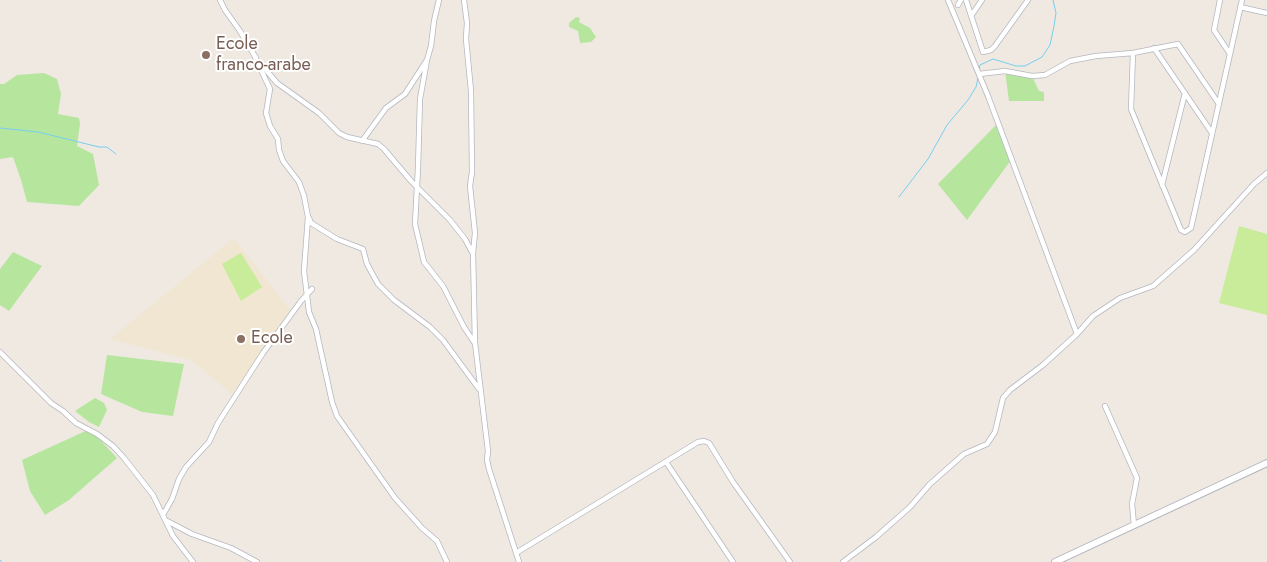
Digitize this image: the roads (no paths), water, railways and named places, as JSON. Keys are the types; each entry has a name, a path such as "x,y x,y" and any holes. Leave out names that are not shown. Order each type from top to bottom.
{"main road":[{"path":"1056,562 1267,463"}],"street":[{"path":"220,0 255,57 270,88 266,113 270,126 278,138 279,150 283,161 299,182 304,196 308,217 304,271 309,312 316,329 332,402 337,416 395,498 422,528 437,541 447,562"},
{"path":"439,0 420,99 415,224 424,262 443,286 464,327 475,343"},
{"path":"464,0 468,23 466,39 471,91 472,172 470,186 475,233 473,252 475,343 489,469 519,562"},
{"path":"948,0 979,74 1078,334"},
{"path":"966,0 983,52 995,46 1028,0"},
{"path":"971,16 982,0"},
{"path":"1220,0 1214,30 1230,54"},
{"path":"1132,53 1131,109 1181,230 1185,232 1191,228 1242,0"},
{"path":"1240,7 1267,13"},
{"path":"979,74 1005,71 1032,76 1045,75 1070,60 1132,53 1178,44 1219,104"},
{"path":"1154,48 1212,133"},
{"path":"255,57 269,76 319,113 339,133 347,137 374,143 384,149 416,187 450,220 473,252"},
{"path":"362,141 386,108 405,94 427,60"},
{"path":"1162,185 1185,93"},
{"path":"843,562 876,537 910,507 930,484 964,454 987,444 995,432 1003,398 1010,390 1043,365 1078,334 1093,316 1120,298 1153,286 1194,250 1254,184 1267,173"},
{"path":"308,217 311,223 338,239 363,248 368,264 378,284 394,300 430,327 443,340 480,390"},
{"path":"164,513 186,467 209,442 218,422 254,367 291,313 312,289"},
{"path":"0,352 51,403 76,423 97,434 113,446 154,495 174,536 193,562"},
{"path":"1105,406 1137,478 1132,504 1134,525"},
{"path":"516,553 698,442 704,441 709,444 733,482 790,562"},
{"path":"666,462 734,562"},
{"path":"167,521 192,534 231,548 257,562"}],"waterway":[{"path":"979,69 980,65 993,59 1016,66 1025,66 1042,57 1050,45 1054,26 1056,13 1053,0"},
{"path":"899,197 928,159 947,125 968,100 976,87 978,78"},
{"path":"0,128 38,132 99,147 107,147 116,154"}],"place":[{"name":"Ecole franco-arabe","path":"206,55"},
{"name":"Ecole","path":"241,339"}]}
